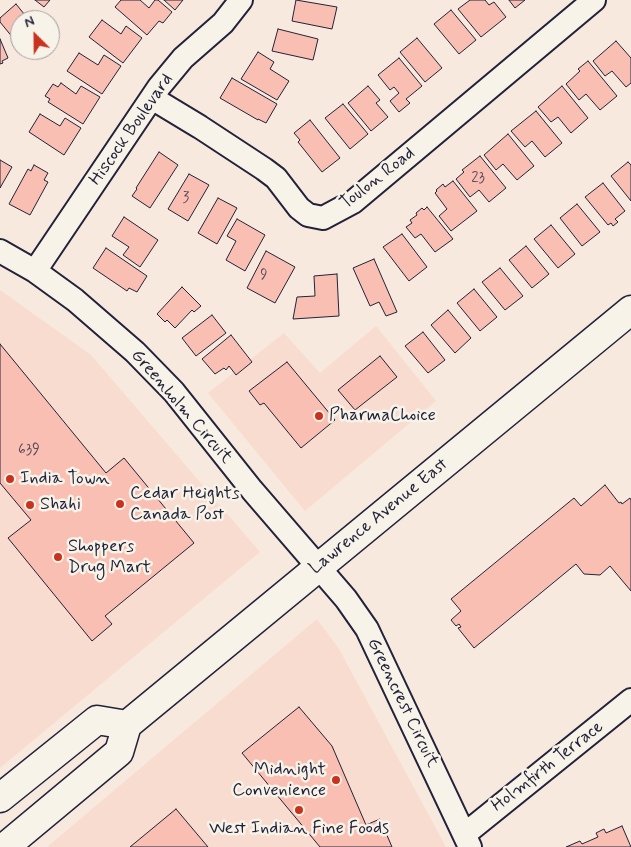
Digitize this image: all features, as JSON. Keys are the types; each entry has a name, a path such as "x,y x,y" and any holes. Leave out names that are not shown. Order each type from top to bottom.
{"main road":[{"name":"Lawrence Avenue East","path":"127,725 293,586 319,567 631,310"},
{"path":"0,798 97,720 127,725 119,752 5,847"}],"street":[{"name":"Hiscock Boulevard","path":"35,272 159,87 183,58 222,23 241,0"},
{"name":"Toulon Road","path":"152,98 264,169 276,178 299,208 308,215 323,218 353,202 594,0"},
{"name":"Greenholm Circuit","path":"0,251 76,300 135,352 174,392 252,490 319,567"},
{"name":"Greencrest Circuit","path":"319,567 346,599 367,629 468,840"},
{"name":"Holmfirth Terrace","path":"468,840 631,700"}],"shaded area":[{"path":"0,290 91,355 260,552 0,768"},
{"path":"376,326 436,401 305,511 208,393 284,333 320,373"},
{"path":"317,619 339,649 446,847 47,847"}],"building":[{"path":"35,0 50,0 44,7"},
{"path":"121,0 140,0 149,8 155,0 158,0 172,12 163,23 159,21 147,35 115,7"},
{"path":"164,0 183,0 175,10"},
{"path":"296,0 337,7 332,29 292,21"},
{"path":"470,0 485,0 489,5 494,2 506,17 481,37 458,9"},
{"path":"509,0 525,0 515,8"},
{"path":"16,4 21,10 10,10 10,34 0,22 0,18"},
{"path":"451,10 476,40 459,54 434,24"},
{"path":"102,20 121,34 126,26 142,38 123,63 89,37"},
{"path":"278,29 318,39 313,60 272,51"},
{"path":"417,38 442,68 425,82 400,52"},
{"path":"0,39 8,58 0,64"},
{"path":"616,41 631,58 631,83 626,87 612,71 605,76 593,61"},
{"path":"258,52 274,62 270,69 289,81 277,100 241,79"},
{"path":"79,53 98,65 104,55 121,66 102,94 67,71"},
{"path":"399,58 422,86 406,99 410,103 399,112 390,101 399,93 394,87 390,90 378,75"},
{"path":"588,61 617,96 600,110 586,94 579,100 566,84 580,71 578,69"},
{"path":"232,78 277,104 266,123 220,98"},
{"path":"61,83 76,94 81,86 100,97 83,124 48,102 50,99 45,96 53,84 58,87"},
{"path":"368,86 380,100 376,103 388,117 371,131 348,103"},
{"path":"562,86 588,118 571,133 558,117 551,122 538,107"},
{"path":"343,104 368,134 350,149 325,118"},
{"path":"536,111 562,143 545,157 532,141 525,147 511,131"},
{"path":"40,114 60,126 65,118 81,128 64,155 29,132"},
{"path":"310,120 340,158 322,172 298,142 300,140 294,133"},
{"path":"508,134 534,166 517,180 503,164 496,170 484,155"},
{"path":"159,152 178,165 150,208 132,196"},
{"path":"480,156 506,188 489,202 479,190 470,197 456,179 464,172 462,170"},
{"path":"0,160 12,167 0,188"},
{"path":"628,162 631,165 631,201 611,176"},
{"path":"34,165 48,173 44,180 48,182 30,215 9,204 28,169 31,171"},
{"path":"189,174 209,185 188,221 168,209"},
{"path":"453,181 477,211 451,231 439,216 447,209 435,193 443,184 445,187"},
{"path":"603,183 625,211 615,219 618,222 613,226 611,223 608,225 585,197"},
{"path":"218,198 237,208 217,244 198,233"},
{"path":"577,204 600,232 582,246 560,218"},
{"path":"427,207 453,239 435,252 421,234 415,238 406,227 412,223 410,220 417,215 416,213 422,208 424,210"},
{"path":"124,217 158,240 140,267 123,255 129,247 112,236"},
{"path":"237,219 265,235 245,271 226,260 236,241 227,236"},
{"path":"551,225 575,254 558,268 534,239"},
{"path":"402,234 427,267 409,281 383,247"},
{"path":"526,246 549,274 532,288 509,260"},
{"path":"106,248 147,276 137,292 129,288 127,291 93,268"},
{"path":"266,251 295,267 275,303 247,288"},
{"path":"374,259 397,312 386,316 379,302 370,306 353,268"},
{"path":"500,268 523,296 505,310 482,282"},
{"path":"337,274 339,316 293,319 297,297 315,296 314,276"},
{"path":"182,287 201,306 194,312 192,310 175,328 157,314"},
{"path":"474,289 497,317 480,331 457,303"},
{"path":"448,310 471,338 455,353 431,325"},
{"path":"212,315 226,333 196,356 182,338"},
{"path":"423,332 445,360 428,373 405,346"},
{"path":"231,335 252,362 236,375 229,366 226,370 224,368 215,374 202,359"},
{"path":"0,344 106,473 124,458 194,543 105,616 112,624 92,641 8,538 31,520 0,483"},
{"path":"380,356 397,377 355,410 338,390"},
{"path":"287,362 335,420 301,448 264,403 260,405 249,391"},
{"path":"605,485 619,503 621,502 622,504 630,498 631,500 631,591 610,566 600,575 584,574 576,564 474,648 458,628 461,627 459,624 456,626 451,620 461,611 451,599 574,498 581,506"},
{"path":"299,707 332,746 366,825 380,819 392,847 320,847 242,753"},
{"path":"176,809 208,847 130,847"},
{"path":"622,826 631,847 566,847 580,841 582,844 598,837 596,833 604,829 606,833"}],"place":[{"name":"PharmaChoice","path":"319,416"},
{"name":"India Town","path":"10,479"},
{"name":"Cedar Heights Canada Post","path":"120,504"},
{"name":"Shahi","path":"30,505"},
{"name":"Shoppers Drug Mart","path":"58,557"},
{"name":"Midnight Convenience","path":"336,780"},
{"name":"West Indian Fine Foods","path":"299,810"}]}
